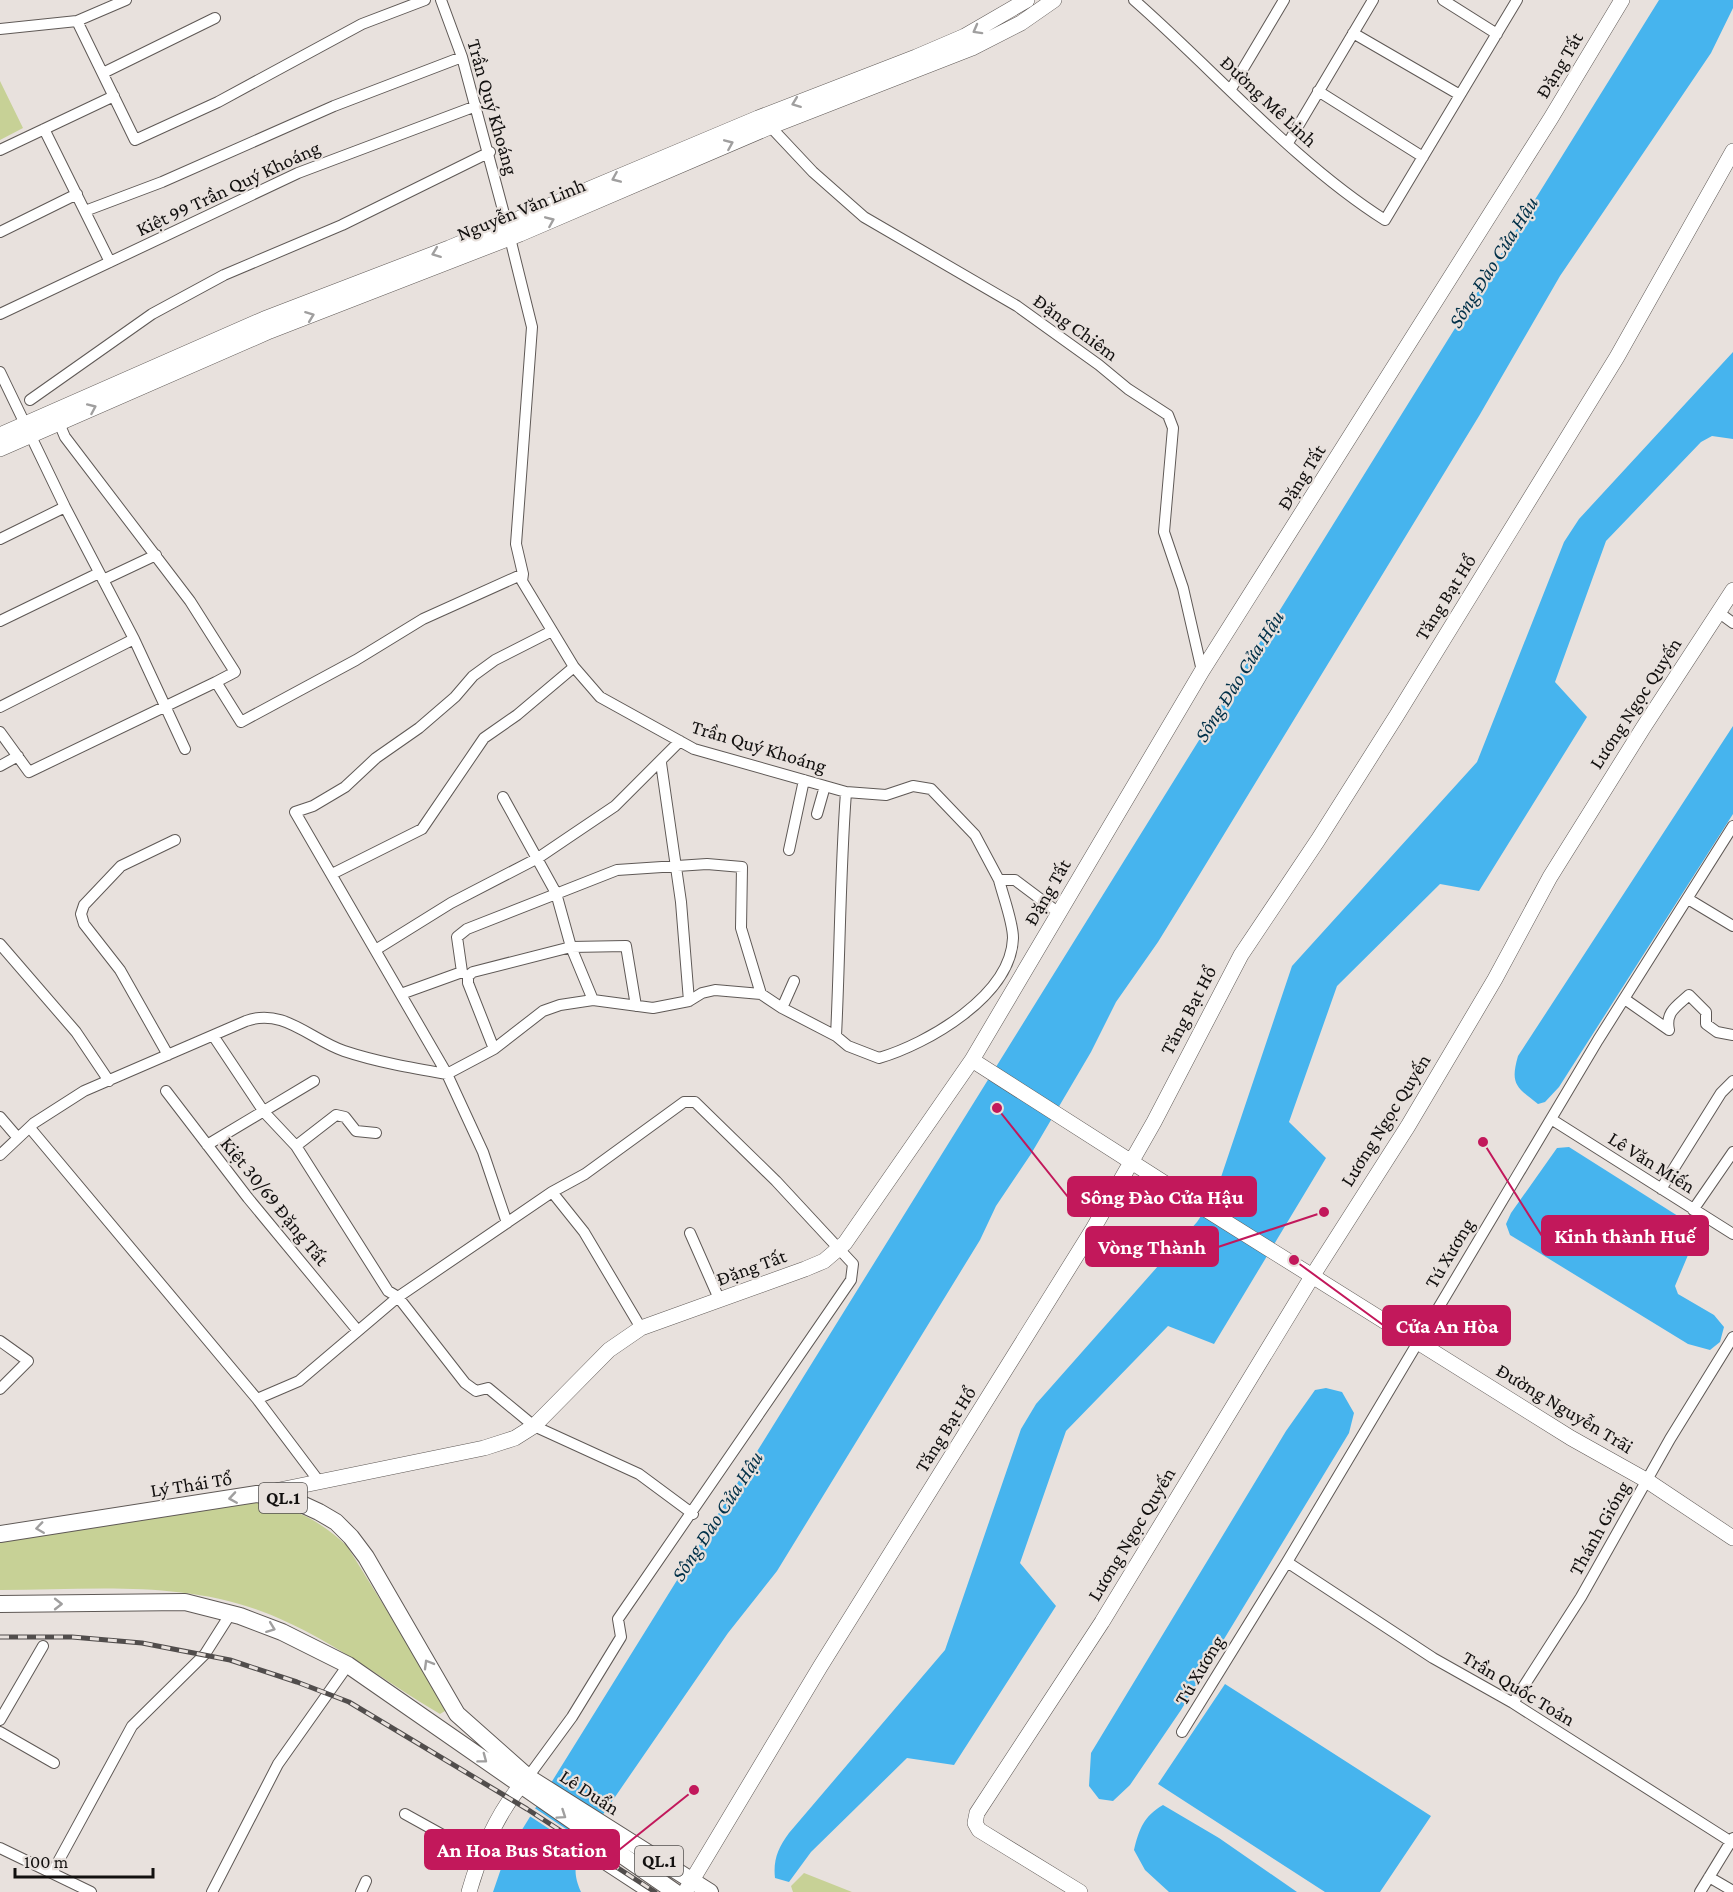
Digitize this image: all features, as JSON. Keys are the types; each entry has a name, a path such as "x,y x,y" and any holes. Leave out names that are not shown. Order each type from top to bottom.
{"main road":[{"name":"Nguyễn Văn Linh","path":"1017,16 1027,0"},
{"name":"Nguyễn Văn Linh","path":"0,449 29,429 267,325 509,231 761,119 1054,0"},
{"name":"Đặng Tất","path":"257,1494 484,1448 515,1438 534,1426 609,1350 641,1328 805,1269 824,1261 838,1250 979,1064 1059,913 1202,671 1539,138 1622,0"},
{"name":"Tăng Bạt Hổ","path":"688,1886 820,1667 924,1504 1132,1162 1241,955 1318,840 1397,715 1617,357 1733,151"},
{"name":"Nguyễn Văn Linh","path":"0,435 59,423 267,325"},
{"name":"Lương Ngọc Quyến","path":"1080,1892 979,1830 975,1823 977,1813 1102,1622 1313,1275 1408,1126 1495,980 1550,877 1642,728 1733,590"},
{"name":"Đường Nguyễn Trãi","path":"979,1064 1571,1438 1646,1480 1733,1538"},
{"name":"Lý Thái Tổ","path":"0,1534 257,1494 293,1500 336,1522 351,1537 366,1557 457,1714"},
{"name":"QL.1","path":"0,1604 185,1602 231,1614 282,1632 348,1665 442,1728"},
{"name":"Lê Duẩn","path":"457,1714 526,1783"},
{"path":"442,1728 457,1714"},
{"name":"Lê Duẩn","path":"442,1728 605,1835 688,1886 710,1892"},
{"path":"469,1892 479,1855 509,1799 526,1783"},
{"name":"Lê Duẩn","path":"605,1835 675,1892"}],"street":[{"path":"0,29 77,21 126,0"},
{"path":"77,21 135,140 228,97 362,24 425,0"},
{"name":"Trần Quý Khoáng","path":"441,0 462,57 490,152 532,327 516,544 523,574 522,581 574,667 600,697 694,749 846,792 886,795 913,786 931,789 975,835 999,880 1013,938 1006,964 986,995 961,1016 917,1043 879,1058 848,1046 836,1036 782,1008 761,994"},
{"name":"Đường Mê Linh","path":"1134,0 1148,4 1231,89 1351,199 1385,220 1424,157"},
{"path":"1231,89 1284,0"},
{"path":"1288,142 1373,0"},
{"path":"1443,0 1497,34"},
{"path":"1318,92 1424,157 1517,0"},
{"path":"103,73 215,18"},
{"path":"1353,33 1460,94"},
{"path":"85,211 162,182 334,106 462,57"},
{"path":"0,150 114,96"},
{"name":"Kiệt 99 Trần Quý Khoáng","path":"0,314 298,173 476,106"},
{"name":"Đặng Chiêm","path":"761,119 813,172 864,217 1017,306 1099,365 1128,389 1168,415 1173,428 1164,532 1183,588 1202,671"},
{"path":"44,129 110,262"},
{"path":"30,400 152,314 224,275 342,225 490,152"},
{"path":"0,232 77,194"},
{"path":"0,372 65,507 134,639 185,749"},
{"path":"0,732 29,772 236,672 156,555 64,436 59,423"},
{"path":"0,539 65,507"},
{"path":"0,621 156,555"},
{"path":"216,681 241,722 338,670 423,619 523,574"},
{"path":"1718,612 1733,622"},
{"path":"507,1223 483,1152 447,1074 295,812 313,806 345,787 376,758 419,728 455,697 472,675 495,660 552,631"},
{"path":"0,707 134,639"},
{"path":"332,874 422,829 484,738 517,716 574,667"},
{"path":"377,950 451,903 538,858 615,806 661,763 680,741"},
{"path":"0,766 18,756"},
{"path":"661,763 676,867 689,1001"},
{"path":"789,850 804,780"},
{"path":"817,813 825,786"},
{"path":"836,1036 842,921 839,886 846,792"},
{"path":"503,798 556,893 571,947 593,1000"},
{"name":"Tú Xương","path":"1182,1732 1287,1562 1598,1040 1626,1000 1733,826"},
{"path":"168,1055 120,970 84,924 81,914 84,904 122,866 175,840"},
{"path":"0,1155 30,1128 84,1091 252,1019 270,1017 284,1021 341,1050 447,1074 495,1049 543,1011 560,1005 593,1000 654,1008 689,1001 702,993 715,990 761,994 741,928 742,867 707,864 617,870 467,929 457,936 468,983 495,1049"},
{"path":"999,880 1015,880 1059,913"},
{"path":"1688,899 1733,926"},
{"path":"0,944 76,1032 109,1081"},
{"path":"402,994 467,972 571,947 626,945 636,1006"},
{"path":"782,1008 794,981"},
{"path":"1626,1000 1669,1030 1667,1020 1669,1013 1689,995 1706,1012 1706,1024 1717,1032 1733,1035"},
{"path":"214,1037 264,1112 296,1146 388,1291 398,1297 465,1383 476,1391 488,1388 534,1426 639,1474 693,1514"},
{"path":"207,1144 314,1081"},
{"path":"1662,1189 1721,1093 1733,1081"},
{"name":"Kiệt 30/69 Đặng Tất","path":"166,1091 358,1331"},
{"path":"257,1399 299,1381 398,1297 552,1192 585,1174 677,1105 695,1102 776,1181 853,1264 851,1280 693,1514 618,1619 621,1637 572,1717 526,1783"},
{"path":"296,1146 336,1115 345,1117 358,1132 376,1133"},
{"path":"0,1117 18,1138"},
{"name":"Lê Văn Miến","path":"1551,1119 1733,1234"},
{"path":"30,1128 257,1399 318,1480"},
{"path":"1693,1209 1733,1152"},
{"path":"552,1192 584,1232 641,1328"},
{"path":"690,1233 720,1301"},
{"name":"Thánh Gióng","path":"1513,1703 1581,1597 1646,1480 1733,1337"},
{"path":"0,1341 28,1361 0,1389"},
{"name":"Trần Quốc Toản","path":"1287,1562 1433,1658 1513,1703 1732,1841"},
{"path":"52,1873 132,1726 205,1654 231,1614"},
{"path":"0,1720 43,1646"},
{"path":"212,1892 278,1764 348,1665"},
{"path":"0,1732 54,1763"},
{"path":"405,1814 479,1855"},
{"path":"1700,1892 1732,1841"},
{"path":"0,1848 91,1892"},
{"path":"595,1858 647,1892"},
{"path":"1709,1876 1733,1891"},
{"path":"361,1892 366,1881"}],"green space":[{"path":"0,81 23,128 0,140"},
{"path":"249,1502 277,1506 302,1515 325,1528 347,1546 446,1706 445,1711 440,1714 306,1631 258,1610 227,1601 163,1590 97,1588 0,1590 0,1539"},
{"path":"804,1873 852,1892 793,1892 791,1886"}],"water":[{"path":"1659,0 1733,0 1733,8 1711,53 1560,276 1479,416 1195,882 1158,942 1116,1002 1091,1052 1031,1154 996,1206 980,1240 777,1571 728,1633 584,1842 576,1867 576,1879 581,1892 493,1892 505,1857"},
{"path":"1733,352 1733,439 1712,436 1701,442 1606,541 1555,682 1587,717 1479,891 1440,884 1337,986 1289,1122 1326,1158 1214,1344 1168,1326 1066,1431 1020,1563 1056,1606 954,1765 907,1758 811,1852 789,1882 775,1878 777,1854 789,1833 945,1650 1021,1429 1036,1404 1197,1222 1215,1195 1292,966 1477,762 1564,542 1579,519"},
{"path":"1733,726 1733,814 1559,1087 1545,1102 1538,1104 1517,1084 1515,1073 1518,1056"},
{"path":"1569,1147 1689,1223 1696,1236 1675,1286 1678,1294 1714,1315 1724,1327 1720,1342 1710,1350 1688,1344 1510,1235 1506,1224 1511,1213 1557,1148"},
{"path":"1326,1388 1342,1392 1354,1413 1349,1433 1181,1710 1130,1785 1113,1801 1099,1799 1089,1786 1091,1753 1286,1431 1315,1390"},
{"path":"1225,1684 1431,1816 1380,1892 1325,1892 1158,1784"},
{"path":"1163,1805 1219,1838 1297,1892 1169,1892 1145,1870 1134,1850 1143,1824"}],"pier":[{"path":"533,1807 587,1843 583,1851 528,1815"}],"railway":[{"path":"0,1637 72,1637 142,1643 230,1660 349,1702 527,1809 655,1892"}],"place":[{"name":"Sông Đào Cửa Hậu","path":"997,1108"},
{"name":"Kinh thành Huế","path":"1483,1142"},
{"name":"Vòng Thành","path":"1324,1212"},
{"name":"Cửa An Hòa","path":"1294,1260"},
{"name":"An Hoa Bus Station","path":"694,1790"}]}
